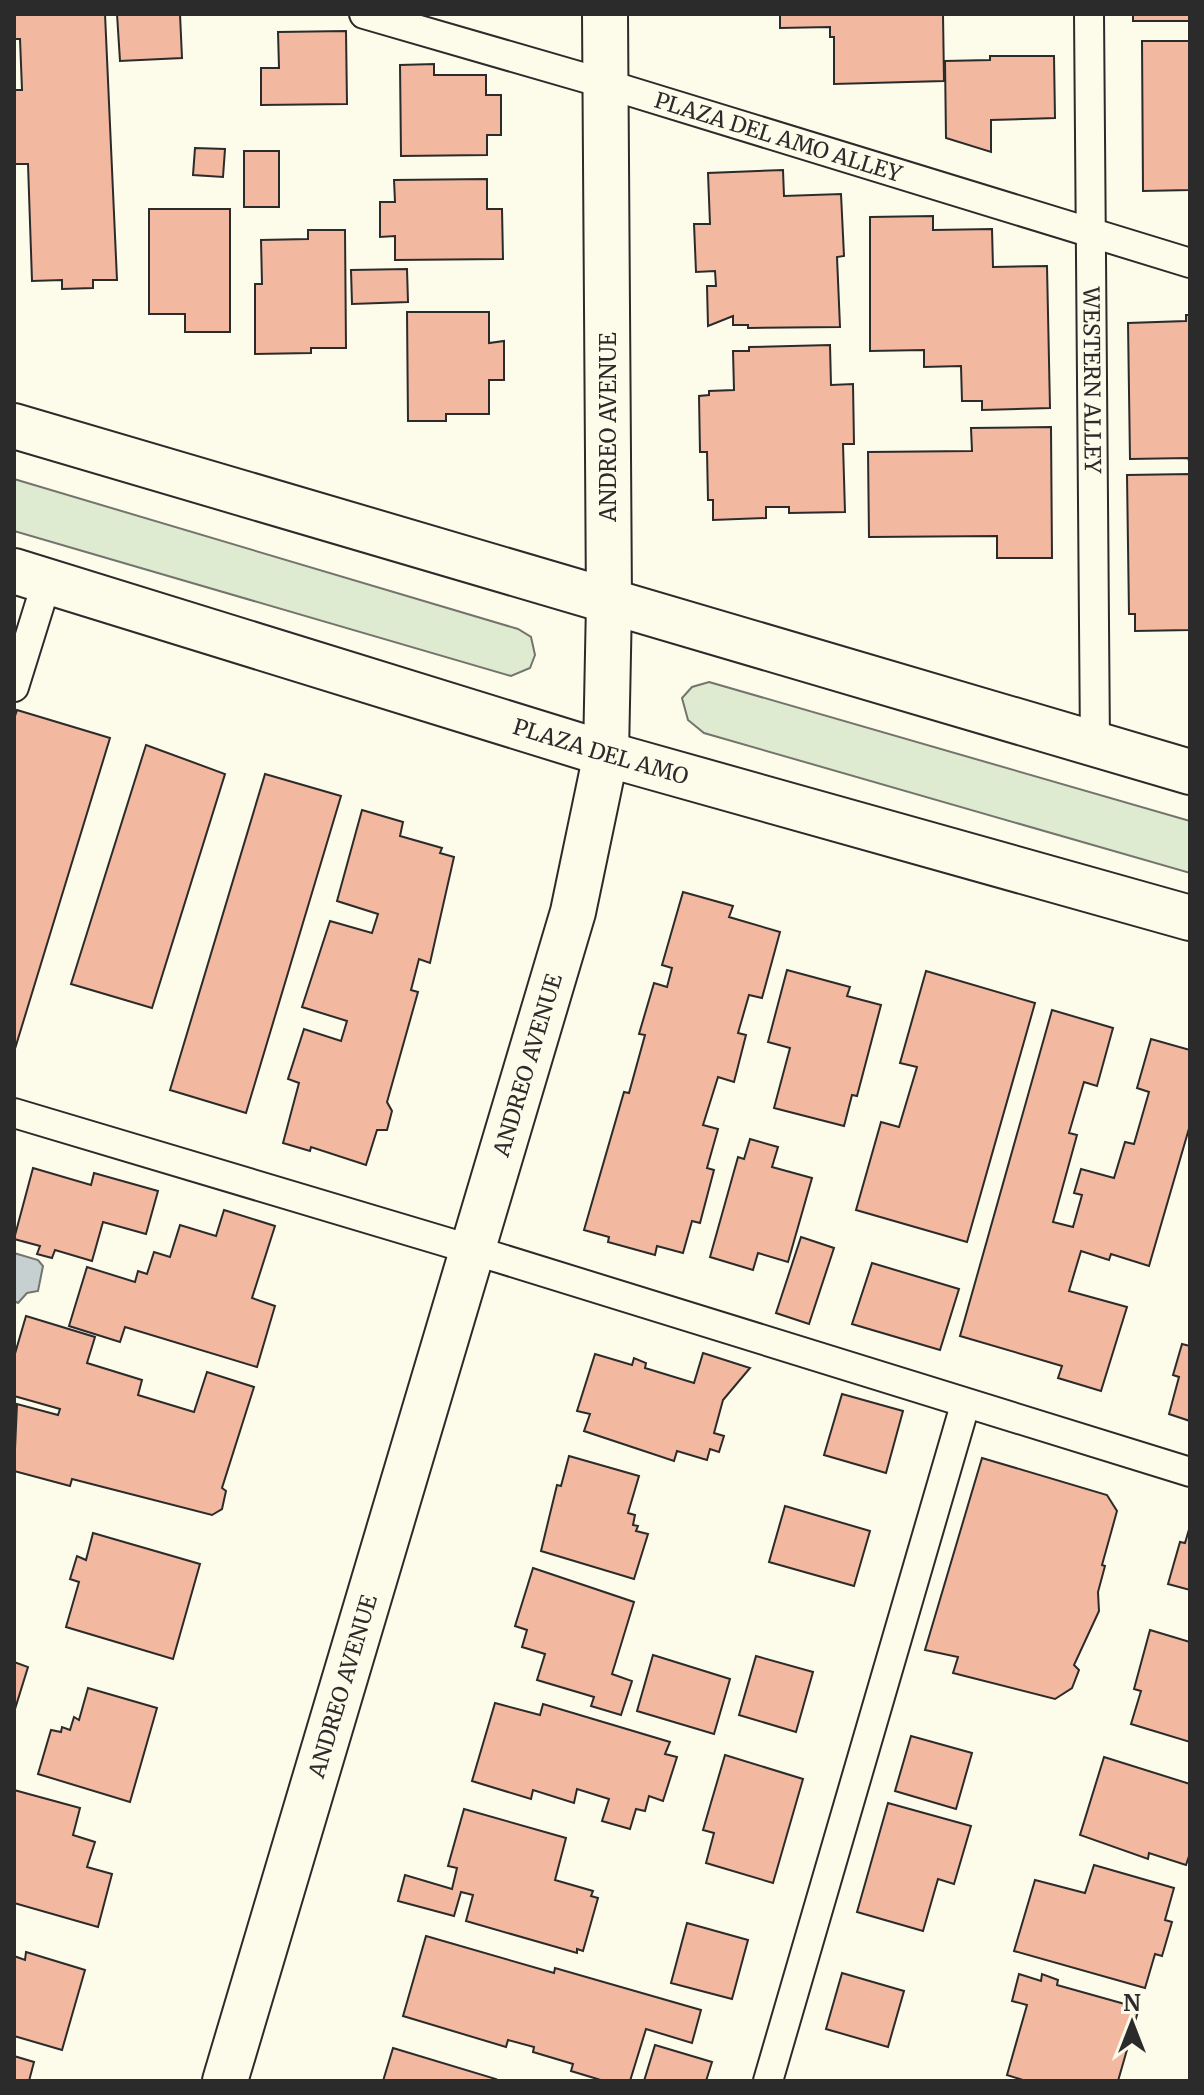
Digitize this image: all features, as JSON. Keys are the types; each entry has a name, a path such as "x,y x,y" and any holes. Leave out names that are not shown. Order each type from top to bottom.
{"main road":[{"name":"ANDREO AVENUE","path":"225,2081 573,912 606,754 609,603 605,14"},
{"path":"14,426 1190,772"},
{"name":"PLAZA DEL AMO","path":"30,576 606,754 1190,918"}],"lane":[{"name":"PLAZA DEL AMO ALLEY","path":"364,14 606,84 1190,263"},
{"name":"WESTERN ALLEY","path":"1089,14 1095,745"},
{"path":"14,687 30,576"},
{"path":"14,1113 473,1250 965,1405 1190,1472"},
{"path":"768,2081 965,1405"}],"green space":[{"path":"14,479 518,629 531,637 535,655 530,668 511,676 14,531"},
{"path":"709,682 1190,821 1190,873 704,733 688,720 682,698 692,687"}],"shaded area":[{"path":"14,1253 38,1260 43,1266 38,1291 27,1293 18,1303 14,1301"}],"building":[{"path":"14,14 105,14 117,280 93,280 93,288 62,289 62,280 32,281 28,164 14,164 14,90 22,90 20,39 14,39"},
{"path":"117,14 180,14 182,58 120,61"},
{"path":"780,14 943,14 944,81 834,84 834,37 830,37 830,27 780,28"},
{"path":"1133,14 1190,14 1190,21 1133,21"},
{"path":"346,31 347,104 261,105 261,68 279,68 278,32"},
{"path":"1142,41 1190,41 1190,190 1143,191"},
{"path":"990,56 1054,56 1055,118 991,120 991,152 946,138 945,61 990,60"},
{"path":"434,64 434,75 486,75 486,95 501,95 501,135 487,135 487,155 401,156 400,65"},
{"path":"195,148 225,149 223,177 193,175"},
{"path":"244,151 279,151 279,207 244,207"},
{"path":"783,170 784,196 841,194 844,256 837,257 840,327 748,328 748,325 733,325 733,316 708,326 707,286 716,286 715,271 696,272 694,224 710,224 708,173"},
{"path":"487,179 487,209 502,209 503,259 395,260 395,236 380,237 380,202 395,202 394,180"},
{"path":"149,209 230,209 230,332 185,332 185,314 149,314"},
{"path":"933,216 933,230 992,229 993,267 1047,266 1050,408 982,410 982,401 962,401 961,366 924,367 924,350 870,351 870,217"},
{"path":"308,230 345,230 346,348 311,348 311,353 255,354 255,284 262,284 261,240 308,239"},
{"path":"407,269 408,302 352,304 351,270"},
{"path":"407,312 489,312 489,343 504,341 504,380 489,380 489,414 446,414 446,421 408,421"},
{"path":"1186,315 1190,315 1190,464 1188,458 1130,459 1128,323 1186,321"},
{"path":"830,345 831,385 853,384 854,444 843,444 845,512 789,513 789,507 766,507 766,518 713,520 713,500 708,500 707,452 700,452 699,396 709,395 709,391 734,390 733,351 749,351 749,347"},
{"path":"1051,427 1052,558 997,558 997,536 869,537 868,452 972,451 971,428"},
{"path":"1190,474 1190,630 1135,631 1135,614 1129,614 1127,475"},
{"path":"17,710 110,738 14,1052 14,719"},
{"path":"146,745 225,774 152,1008 71,984"},
{"path":"265,774 341,796 246,1113 170,1090"},
{"path":"362,810 403,822 400,836 442,848 440,853 454,857 430,963 419,959 411,990 418,992 387,1102 392,1111 387,1130 377,1130 366,1165 311,1147 310,1151 283,1143 299,1083 288,1079 304,1029 341,1041 347,1021 302,1007 330,921 372,933 378,914 337,901"},
{"path":"683,892 733,906 729,917 780,932 762,998 749,995 738,1033 746,1035 734,1082 718,1077 703,1125 718,1129 707,1168 714,1170 700,1223 692,1221 683,1253 657,1246 655,1255 608,1242 609,1237 584,1230 624,1092 629,1093 645,1035 639,1034 654,983 667,987 672,968 662,965"},
{"path":"787,970 850,987 847,996 881,1005 857,1096 852,1095 844,1126 774,1108 790,1048 768,1042"},
{"path":"926,971 1035,1003 967,1242 856,1210 881,1122 899,1127 917,1067 900,1063"},
{"path":"1052,1010 1113,1028 1097,1086 1084,1082 1069,1133 1077,1135 1053,1222 1073,1227 1082,1195 1074,1193 1081,1169 1114,1178 1125,1142 1134,1144 1149,1092 1137,1088 1151,1039 1190,1050 1190,1125 1149,1266 1111,1254 1109,1260 1081,1251 1069,1291 1127,1307 1101,1391 1058,1378 1062,1366 960,1336"},
{"path":"750,1139 778,1147 772,1167 812,1178 788,1262 758,1253 753,1270 710,1257 738,1157 744,1159"},
{"path":"33,1168 91,1185 94,1173 158,1191 146,1234 103,1222 92,1261 55,1250 52,1258 37,1254 40,1246 14,1239"},
{"path":"224,1210 275,1226 252,1298 275,1306 257,1367 125,1327 120,1342 69,1326 87,1267 135,1282 138,1271 147,1274 154,1252 170,1257 180,1225 216,1236"},
{"path":"801,1237 834,1248 809,1324 776,1313"},
{"path":"872,1263 959,1289 940,1350 852,1324"},
{"path":"26,1316 95,1337 87,1363 142,1380 138,1395 194,1412 207,1372 254,1387 222,1488 226,1491 222,1509 212,1515 72,1479 70,1486 14,1471 17,1404 58,1415 60,1409 14,1396 14,1357"},
{"path":"1182,1344 1190,1346 1190,1421 1169,1414 1179,1377 1173,1375"},
{"path":"703,1353 750,1368 723,1400 714,1433 724,1436 719,1452 710,1449 707,1460 677,1451 674,1461 584,1431 590,1414 577,1411 595,1354 632,1365 634,1358 646,1363 645,1368 694,1383"},
{"path":"842,1394 903,1411 886,1473 824,1455"},
{"path":"569,1456 639,1476 628,1513 635,1515 633,1525 638,1526 636,1531 648,1534 634,1579 541,1551 557,1485 561,1486"},
{"path":"982,1458 1107,1495 1117,1511 1102,1565 1105,1566 1098,1592 1099,1611 1074,1665 1079,1670 1072,1688 1055,1699 953,1673 958,1657 925,1650"},
{"path":"785,1506 870,1531 854,1586 769,1562"},
{"path":"1190,1526 1190,1590 1168,1584 1180,1542 1185,1543"},
{"path":"93,1533 200,1564 173,1659 66,1627 79,1582 70,1579 77,1556 86,1560"},
{"path":"533,1568 634,1602 612,1674 632,1681 621,1715 591,1706 594,1697 537,1680 545,1654 522,1647 527,1630 515,1626"},
{"path":"1150,1630 1190,1642 1190,1742 1131,1724 1141,1691 1134,1689"},
{"path":"653,1655 730,1679 714,1734 637,1711"},
{"path":"756,1656 813,1672 796,1732 739,1715"},
{"path":"14,1662 28,1667 15,1709 14,1709"},
{"path":"88,1688 157,1708 130,1802 38,1774 51,1730 61,1732 62,1727 70,1730 74,1717 79,1720"},
{"path":"495,1703 540,1715 543,1704 670,1742 665,1754 677,1757 663,1801 649,1796 645,1811 636,1809 630,1829 602,1821 609,1799 577,1789 574,1803 533,1790 531,1799 472,1781"},
{"path":"911,1736 972,1753 956,1809 895,1791"},
{"path":"725,1755 803,1779 773,1883 706,1863 714,1833 703,1830"},
{"path":"1104,1757 1190,1784 1190,1853 1186,1865 1149,1853 1148,1859 1080,1835"},
{"path":"14,1790 80,1808 73,1835 95,1842 87,1867 112,1874 98,1927 14,1903"},
{"path":"888,1803 971,1826 954,1884 938,1879 923,1931 857,1912"},
{"path":"464,1809 566,1838 555,1880 593,1891 591,1896 598,1898 583,1951 577,1949 577,1953 466,1921 473,1895 461,1892 454,1916 398,1901 405,1875 452,1889 457,1868 448,1866"},
{"path":"1094,1865 1174,1888 1165,1920 1172,1922 1162,1956 1155,1954 1145,1988 1014,1951 1035,1880 1085,1893"},
{"path":"687,1923 748,1940 732,1999 671,1983"},
{"path":"426,1936 554,1973 555,1968 701,2010 692,2043 646,2029 630,2081 604,2081 571,2071 573,2064 533,2052 534,2047 508,2040 506,2047 403,2016"},
{"path":"26,1952 85,1970 62,2050 14,2036 14,1956 25,1960"},
{"path":"842,1973 904,1991 888,2047 826,2029"},
{"path":"1019,1974 1041,1981 1042,1974 1058,1980 1057,1985 1139,2008 1118,2081 1026,2081 1007,2075 1027,2005 1012,2001"},
{"path":"655,2045 712,2062 706,2081 644,2081"},
{"path":"393,2048 496,2079 383,2081"},
{"path":"14,2056 34,2062 29,2081 14,2081"}]}
